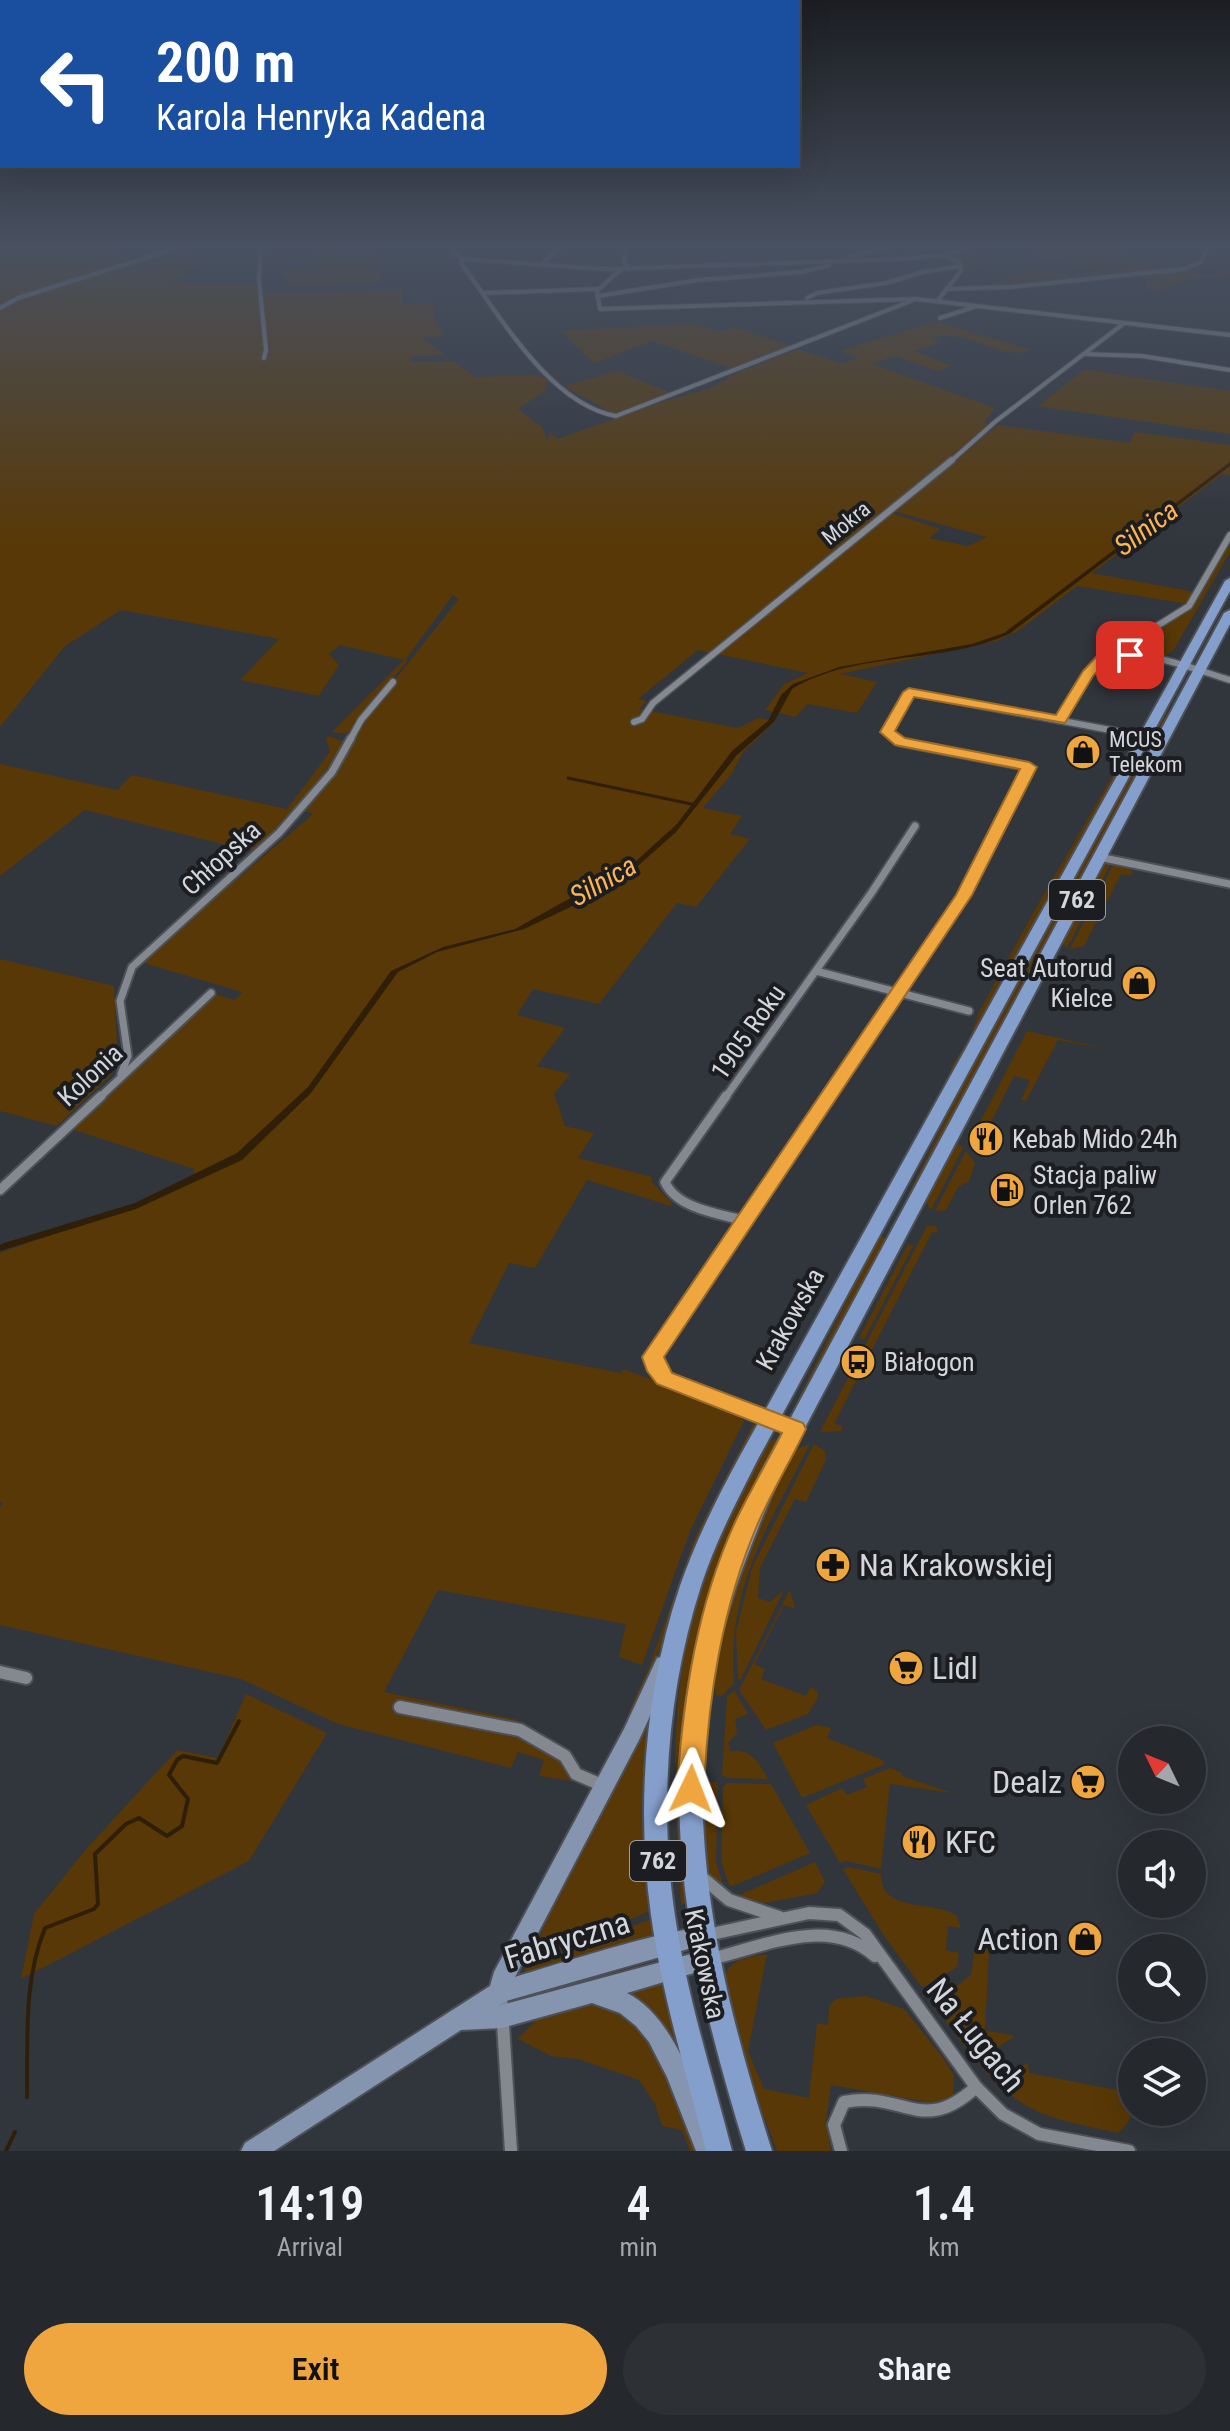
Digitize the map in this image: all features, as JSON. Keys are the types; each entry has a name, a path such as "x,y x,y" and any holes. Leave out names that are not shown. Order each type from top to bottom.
{"main road":[{"name":"Krakowska","path":"759,2151 716,2008 692,1863 691,1757 707,1642 726,1576 747,1522 795,1429 1099,857 1191,669 1230,581"},
{"name":"Krakowska","path":"719,2151 670,1955 659,1870 657,1777 675,1645 706,1545 770,1417 1191,669 1230,613"},
{"path":"501,1992 502,1980 605,1786 675,1645"},
{"name":"Fabryczna","path":"253,2151 501,1992 704,1948"},
{"name":"Fabryczna","path":"459,2020 502,2017 593,1992 670,1955"},
{"path":"593,1992 627,2005 652,2029 674,2068 708,2151"}],"street":[{"path":"264,358 266,345"},
{"path":"523,345 545,375 600,413 616,416 802,345"},
{"name":"Mokra","path":"634,722 642,719 653,703 971,445 996,421 1095,345"},
{"path":"1084,354 1146,356 1230,370"},
{"path":"1130,655 1128,648 1136,639 1189,606 1230,535"},
{"path":"1060,720 1088,674 1101,660 1130,655 1230,680"},
{"name":"Chłopska","path":"121,1074 128,1056 128,1045 120,1001 132,967 279,833 332,772 361,720 393,682"},
{"path":"795,1429 665,1378 653,1364 653,1357 964,895 1029,767 890,737 887,732 909,692 1121,732"},
{"name":"1905 Roku","path":"746,1221 677,1199 666,1188 665,1182 915,826"},
{"path":"1099,857 1230,884"},
{"path":"816,971 969,1011"},
{"name":"Kolonia","path":"0,1190 211,993"},
{"path":"0,1672 26,1678"},
{"path":"400,1707 520,1730 565,1756 576,1774 605,1786"},
{"name":"Na Ługach","path":"692,1863 712,1888 726,1899 784,1918"},
{"name":"Na Ługach","path":"704,1948 784,1918 809,1913 839,1915 865,1934 976,2087 1003,2114 1026,2129 1129,2151"},
{"name":"Na Ługach","path":"704,1948 831,1933 841,1934 865,1946 884,1963"},
{"path":"501,1992 511,2151"},
{"path":"841,2151 834,2125 839,2107 844,2102 862,2099 936,2114 949,2111 963,2102 976,2087"}],"shaded area":[{"path":"0,345 432,345 445,355 412,356 411,362 454,361 474,377 535,375 547,379 546,390 518,409 543,428 547,442 550,433 558,439 661,402 708,389 739,372 798,349 842,364 858,358 840,351 858,345 931,345 914,351 953,366 937,371 895,356 871,364 995,408 984,423 992,425 710,653 698,650 638,699 647,701 639,709 738,728 759,718 776,721 743,752 731,775 703,808 742,816 730,834 750,839 696,907 677,903 599,1004 533,989 517,1015 565,1028 537,1066 570,1074 554,1094 565,1126 594,1133 578,1158 652,1177 651,1181 672,1203 671,1206 587,1180 535,1268 509,1263 469,1343 621,1373 623,1369 735,1410 734,1414 744,1421 690,1531 642,1665 619,1657 626,1624 438,1590 384,1692 518,1720 515,1728 556,1754 580,1782 539,1776 544,1760 518,1752 511,1768 338,1724 241,1679 0,1625 0,1508 3,1503 0,1502 0,1253 83,1223 135,1209 195,1179 194,1169 71,1129 215,994 235,1000 242,992 140,962 313,814 306,811 333,775 363,720 459,599 453,595 408,660 347,734 332,732 404,660 340,645 329,654 339,665 319,696 240,680 279,639 121,610 65,646 0,727"},
{"path":"576,345 640,345 594,363"},
{"path":"664,345 795,347 736,370"},
{"path":"985,345 1016,345 1031,350 1006,352"},
{"path":"1084,370 1230,391 1230,434 1038,406"},
{"path":"618,371 672,394 614,414 564,386"},
{"path":"998,425 1130,443 1135,432 1230,445 1230,475 1222,474 1092,573 1195,592 1188,604 1077,586 1018,631 996,641 840,674 877,682 857,713 807,704 796,717 765,710 784,684 808,673 717,654 891,513 940,529 929,538 968,546 987,537 893,511"},
{"path":"1230,539 1230,552 1173,651 1160,658 1141,654 1133,647 1135,641 1188,611"},
{"path":"1180,682 1153,745 907,1197 972,1066"},
{"path":"328,736 345,742 302,801 251,851 85,810 0,876 0,764 117,790 132,775 287,809 330,752"},
{"path":"1125,754 1117,775 954,1069 950,1069 970,1037 979,1012 1032,915"},
{"path":"1111,863 1067,948 1061,943 1103,864"},
{"path":"1114,863 1133,871 1131,876 1121,874 1084,946 1070,949"},
{"path":"0,959 114,986 118,1061 111,1075 57,1126 0,1111"},
{"path":"1027,1031 1112,1050 1058,1040 1026,1101 1021,1100 1030,1080 1014,1076 986,1132 976,1130"},
{"path":"957,1143 963,1148 931,1210 925,1201"},
{"path":"966,1151 975,1163 969,1181 958,1187 946,1210 935,1211"},
{"path":"927,1226 936,1226 938,1233 932,1232 834,1424 843,1426 841,1431 820,1432"},
{"path":"879,1236 888,1239 792,1411"},
{"path":"908,1244 913,1246 864,1340 859,1338"},
{"path":"754,1422 754,1429 720,1498 633,1713 628,1714 649,1667 695,1537"},
{"path":"776,1438 777,1442 719,1563 693,1661 684,1741 682,1823 686,1904 681,1904 675,1761 684,1654 699,1596 724,1530 766,1445"},
{"path":"810,1444 766,1531 744,1587 737,1617 734,1683 722,1696 716,1695 714,1668 719,1638 739,1570 795,1449"},
{"path":"814,1444 825,1451 826,1460 806,1502 795,1499 760,1568 758,1598 770,1602 784,1590 741,1679 738,1679 736,1632 752,1568"},
{"path":"790,1590 795,1609 784,1605 754,1664 765,1669 761,1679 806,1696 811,1687 817,1691 818,1698 808,1714 766,1730 739,1690"},
{"path":"734,1690 748,1714 735,1719 737,1733 728,1743 730,1751 749,1754 768,1779 727,1778 722,1775 727,1697"},
{"path":"246,1694 327,1733 249,1861 21,1979 34,1914 87,1848 177,1750 218,1758"},
{"path":"650,1722 652,1910 541,1958 530,1959 560,1889"},
{"path":"816,1725 831,1728 827,1738 885,1761 883,1765 802,1798 773,1743"},
{"path":"890,1768 902,1773 902,1776 952,1793 890,1784 881,1869 846,1861 840,1863 806,1805 842,1788 847,1795 867,1787 863,1779"},
{"path":"710,1782 718,1782 716,1862 725,1891 715,1881 704,1855 704,1810"},
{"path":"727,1783 771,1784 810,1853 729,1885 721,1861 723,1787"},
{"path":"815,1862 825,1882 817,1893 766,1903 735,1897"},
{"path":"849,1867 881,1874 883,1887 899,1901 957,1916 961,1928 948,1926 946,1950 959,1953 957,1967 921,1986 884,1936 843,1869"},
{"path":"653,1918 656,1936 527,1974 525,1971 527,1964 544,1962"},
{"path":"975,1947 989,1950 985,2030 1015,2036 994,2050 1011,2073 1028,2062 1029,2073 1118,2090 1118,2126 1125,2126 1118,2133 1032,2109 984,2070 933,2004 971,1975"},
{"path":"767,1954 748,2051 764,2089 809,2098 817,2023 828,2025 829,2006 836,1999 866,1996 904,2009 945,2060 954,2076 953,2095 941,2104 831,2085 826,2120 831,2151 777,2151 734,2029 725,1982 728,1969 736,1962"},
{"path":"662,1982 676,2042 651,2012 628,1993"},
{"path":"598,2003 619,2011 651,2043 673,2086 697,2151 690,2151 682,2130 662,2126 655,2104 639,2080 578,2059 551,2056 518,2039 536,2020"}],"water":[{"name":"Silnica","path":"1230,462 1230,466 1009,634 956,650 844,668 792,689 774,722 737,755 676,832 639,865 579,903 524,929 437,952 398,972 311,1093 242,1160 136,1209 0,1251 0,1245 4,1243 135,1203 237,1153 308,1087 391,971 443,947 515,929 635,862 677,824 732,751 768,721 781,695 793,684 839,667 972,644 1004,633"}],"waterway":[{"path":"568,778 696,805"},
{"path":"27,2097 30,1990 45,1928 94,1909 98,1904 95,1854 126,1824 139,1818 167,1836 182,1826 188,1799 169,1775 177,1760 183,1756 217,1763 239,1721"},
{"path":"6,2151 15,2132"}],"place":[{"name":"MCUS Telekom","path":"1083,752"},
{"name":"Seat Autorud Kielce","path":"1139,983"},
{"name":"Kebab Mido 24h","path":"986,1139"},
{"name":"Stacja paliw Orlen 762","path":"1007,1190"},
{"name":"Białogon","path":"858,1362"},
{"name":"Na Krakowskiej","path":"833,1565"},
{"name":"Lidl","path":"906,1668"},
{"name":"Dealz","path":"1088,1782"},
{"name":"KFC","path":"919,1842"},
{"name":"Action","path":"1085,1939"}],"route":[{"path":"691,1789 694,1719 716,1609 747,1522 795,1429 665,1378 657,1371 653,1357 964,895 1029,767 900,742 887,732 909,692 1060,720 1088,674 1101,660 1130,655"}]}
